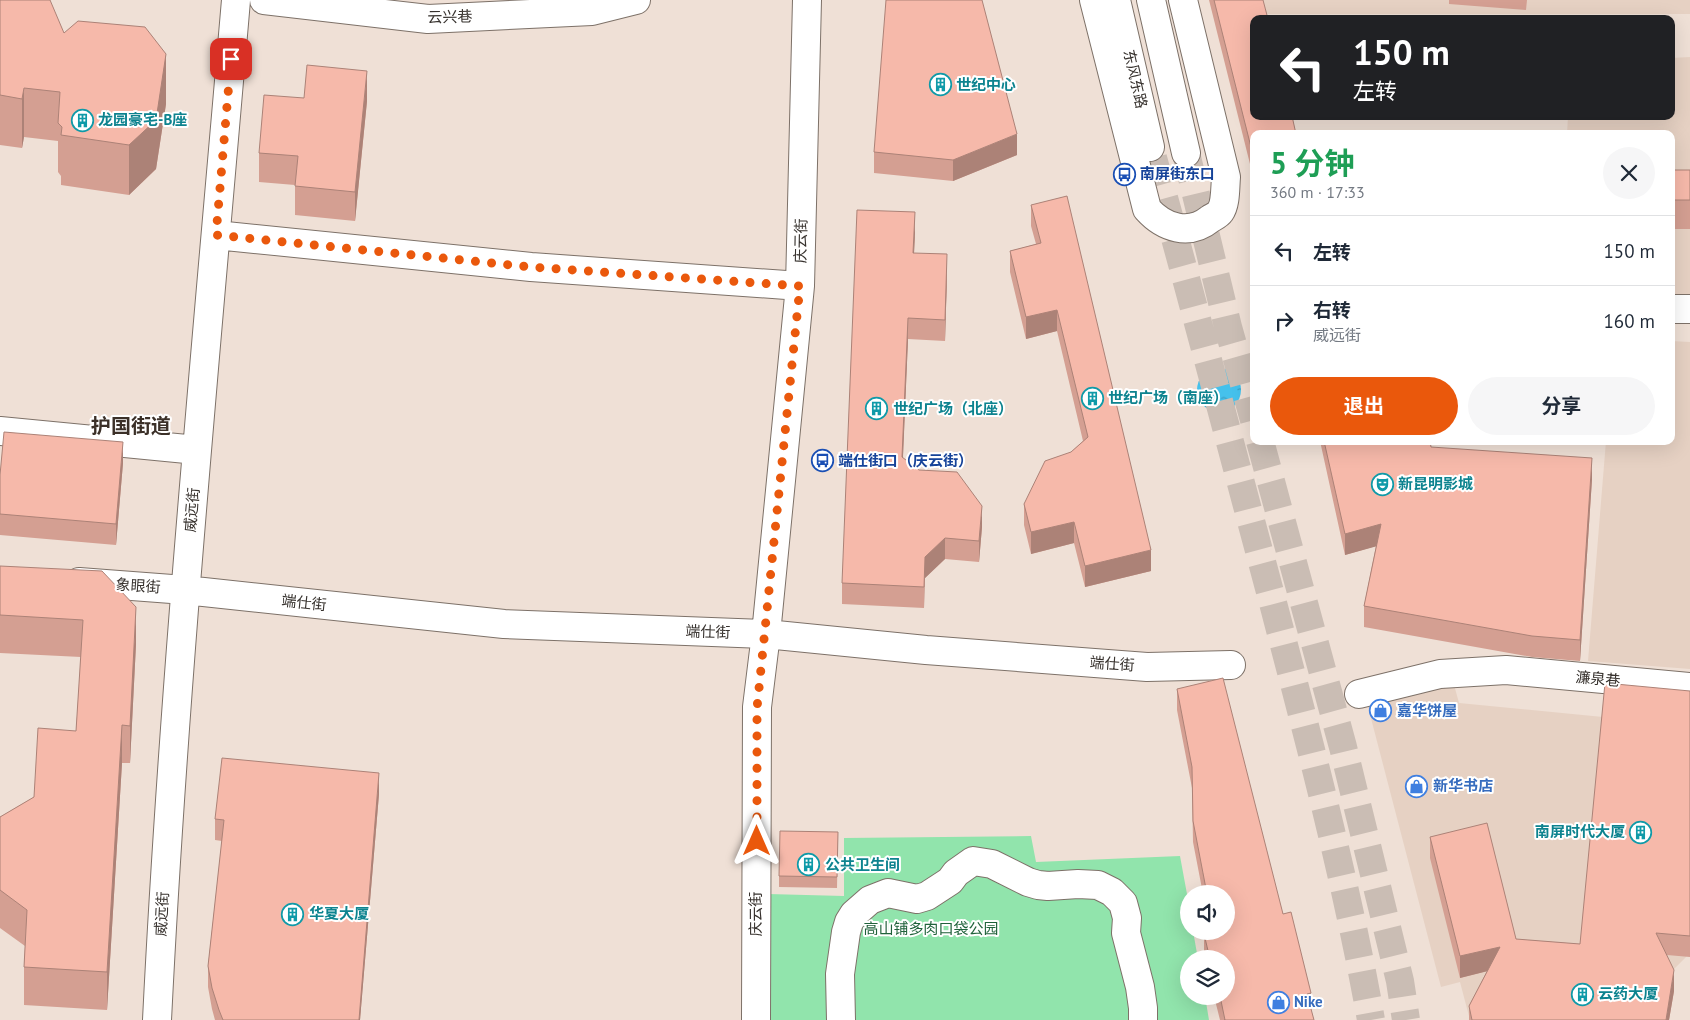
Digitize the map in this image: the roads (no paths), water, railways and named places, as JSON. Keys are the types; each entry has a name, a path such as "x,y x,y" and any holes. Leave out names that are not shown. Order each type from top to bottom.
{"street":[{"name":"威远街","path":"157,1020 165,856 185,590 236,0"},
{"name":"云兴巷","path":"264,0 428,18 523,7 592,11 636,0"},
{"name":"庆云街","path":"756,1020 757,708 800,286 807,0"},
{"path":"1094,0 1147,209 1156,219 1167,226 1192,228 1205,223 1220,212 1226,177 1183,0"},
{"name":"东风东路","path":"1116,0 1153,158"},
{"path":"1151,0 1186,152"},
{"path":"216,235 531,267 800,286"},
{"path":"1675,309 1690,309"},
{"path":"0,430 197,450"},
{"name":"象眼街","path":"58,580 185,590"},
{"name":"端仕街","path":"185,590 504,624 766,634 926,650 1147,666 1231,665"},
{"name":"濂泉巷","path":"1359,694 1440,674 1506,670 1690,687"},
{"path":"840,1020 840,974 846,932 854,914 870,900 888,893 917,899 927,896 950,881 956,873 973,861 992,864 1038,885 1098,885 1112,892 1123,903 1127,918 1126,933 1140,987 1144,1008 1143,1020"}],"water":[{"path":"1215,368 1223,368 1235,374 1241,390 1235,406 1223,412 1215,412 1203,406 1197,394 1197,386 1203,374"}],"tunnel":[{"path":"1186,153 1228,327 1250,406"},
{"path":"1153,158 1313,758 1350,915 1371,1020"},
{"path":"1261,445 1343,747 1400,981 1406,1020"}],"place":[{"name":"世纪中心","path":"940,85"},
{"name":"龙园豪宅-B座","path":"82,120"},
{"name":"南屏街东口","path":"1124,174"},
{"name":"世纪广场（南座）","path":"1092,398"},
{"name":"世纪广场（北座）","path":"877,409"},
{"name":"端仕街口（庆云街）","path":"822,461"},
{"name":"新昆明影城","path":"1382,484"},
{"name":"嘉华饼屋","path":"1381,711"},
{"name":"新华书店","path":"1417,786"},
{"name":"南屏时代大厦","path":"1641,832"},
{"name":"公共卫生间","path":"809,865"},
{"name":"华夏大厦","path":"293,914"},
{"name":"云药大厦","path":"1582,994"},
{"name":"Nike","path":"1278,1002"}],"district":[{"name":"护国街道","path":"131,426"}],"park label":[{"name":"高山铺多肉口袋公园","path":"931,929"}]}
